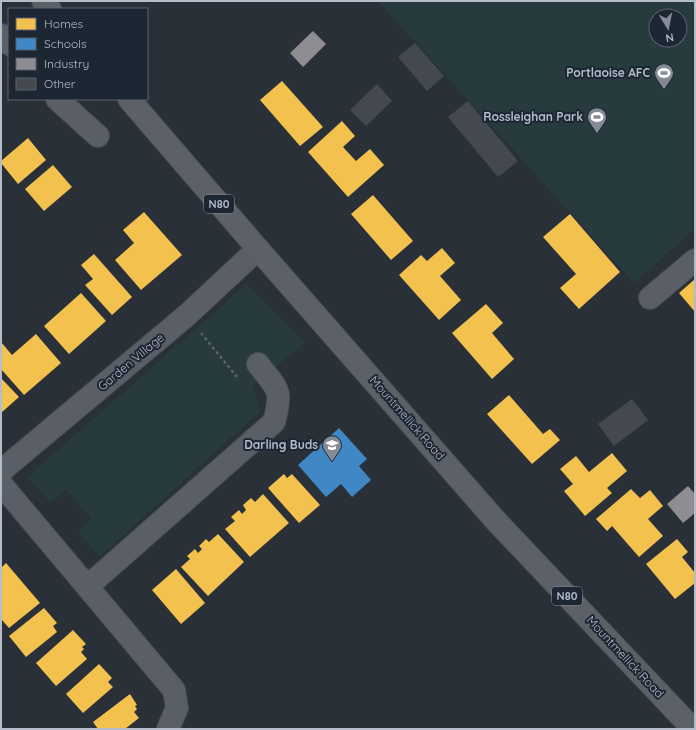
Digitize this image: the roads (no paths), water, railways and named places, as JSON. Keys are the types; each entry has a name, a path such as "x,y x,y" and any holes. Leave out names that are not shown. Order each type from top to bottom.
{"main road":[{"name":"Mountmellick Road","path":"130,100 497,522 693,729"}],"street":[{"path":"1,35 8,43"},
{"path":"59,100 98,136"},
{"name":"Garden Village","path":"1,471 186,316 258,249"},
{"path":"650,298 695,260"},
{"path":"88,586 274,422 278,406 279,391 258,364"},
{"path":"1,484 174,690 176,708 168,729"}],"place":[{"name":"Portlaoise AFC","path":"664,90"},
{"name":"Rossleighan Park","path":"597,134"},
{"name":"Darling Buds","path":"332,462"}]}
